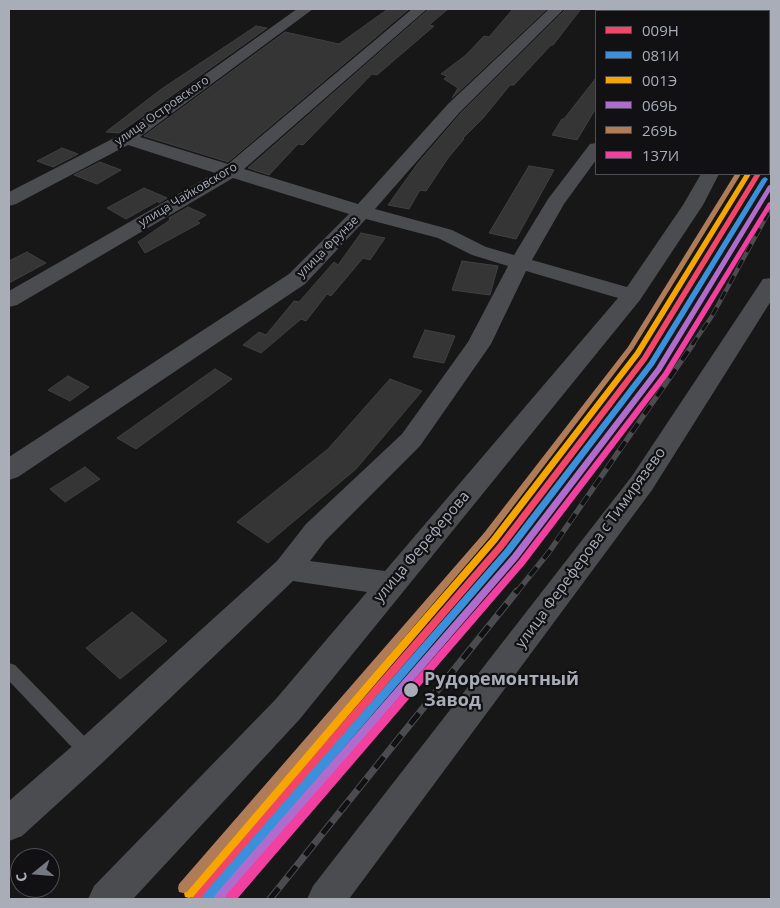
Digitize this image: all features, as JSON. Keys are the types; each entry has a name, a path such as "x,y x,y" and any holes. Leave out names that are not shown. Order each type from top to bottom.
{"street":[{"name":"улица Островского","path":"9,200 126,139 306,9"},
{"name":"улица Чайковского","path":"9,300 230,172 420,9"},
{"name":"улица Фрунзе","path":"9,470 297,279 362,212 454,108 557,9"},
{"path":"126,139 362,212 444,234 479,250 632,295"},
{"path":"9,824 89,753 287,570 316,532 412,440 479,344 521,261 555,203 595,149"},
{"name":"улица Фереферова","path":"107,899 287,710 392,584 632,295 693,205 709,175"},
{"name":"улица Фереферова с Тимирязево","path":"326,899 642,483 771,284"},
{"path":"287,570 392,584"}],"lane":[{"path":"9,670 89,753"}],"building":[{"path":"388,9 409,9 228,162 144,136 285,32 339,44"},
{"path":"429,9 448,9 429,25 434,26 377,75 372,74 303,145 298,144 269,175 248,168"},
{"path":"513,9 547,9 452,98 458,88 444,79 447,76 441,74 466,55 484,36 489,37"},
{"path":"566,9 581,9 553,45 514,85 510,85 484,117 463,138 426,191 420,190 409,209 388,205 418,163 461,113"},
{"path":"256,26 267,28 119,133 106,132 160,90"},
{"path":"595,79 595,110 577,140 552,135 562,119 564,119"},
{"path":"62,148 78,154 53,167 37,161"},
{"path":"100,162 121,170 97,184 74,175"},
{"path":"529,166 554,170 516,239 489,233"},
{"path":"144,188 167,198 126,219 107,208"},
{"path":"188,207 206,215 197,221 200,223 145,253 138,242 170,220 169,218"},
{"path":"361,233 385,238 370,260 363,258 331,296 327,294 306,321 301,319 261,353 243,345 259,332 266,335 294,301 299,302 334,262 338,265"},
{"path":"27,252 46,263 9,283 9,261"},
{"path":"462,261 498,266 490,295 452,290"},
{"path":"425,330 455,336 444,363 413,357"},
{"path":"215,369 232,379 136,449 117,438"},
{"path":"68,376 89,387 70,401 48,390"},
{"path":"390,379 422,391 356,469 268,543 237,522 328,449"},
{"path":"85,467 100,479 65,502 50,489"},
{"path":"132,612 167,641 120,679 86,648"}],"railway":[{"path":"692,345 712,316 771,208"},
{"path":"516,593 549,552 693,344"},
{"path":"270,899 517,591"}],"transit line":[{"name":"269Ь","path":"183,888 487,535 631,348 737,175"},
{"name":"001Э","path":"189,893 494,540 638,353 747,175"},
{"name":"009Н","path":"196,899 501,546 645,358 757,175"},
{"name":"081И","path":"207,899 508,551 652,363 765,179"},
{"name":"069Ь","path":"219,899 515,557 659,369 771,186"},
{"name":"137И","path":"230,899 522,562 666,374 771,203"}],"place":[{"name":"Рудоремонтный Завод","path":"411,690"}]}
